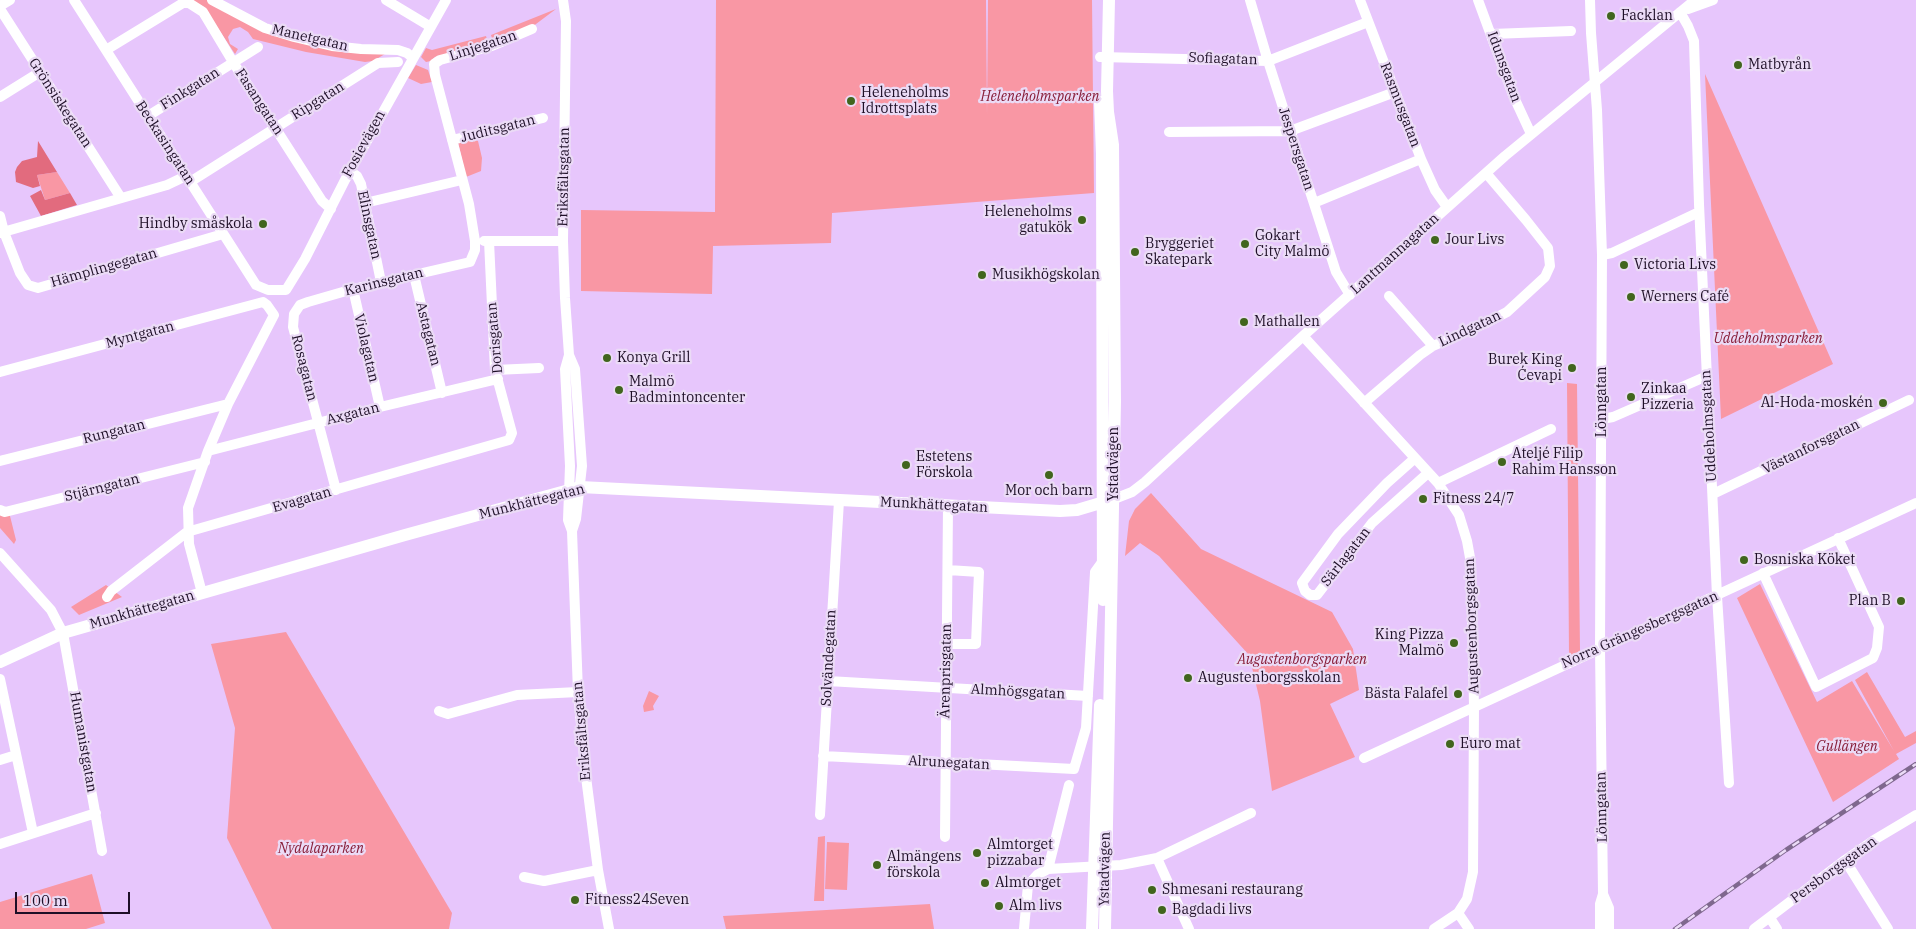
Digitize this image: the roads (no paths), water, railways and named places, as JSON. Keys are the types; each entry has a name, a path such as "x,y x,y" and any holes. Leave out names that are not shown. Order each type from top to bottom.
{"main road":[{"name":"Ystadvägen","path":"1092,929 1099,866 1109,501 1104,57 1100,0"},
{"name":"Ystadvägen","path":"1104,57 1109,0"},
{"name":"Munkhättegatan","path":"0,662 62,633 574,489 1060,511 1077,510 1109,501"},
{"name":"Ystadvägen","path":"1104,929 1099,866 1103,561 1109,501"}],"street":[{"path":"0,7 10,0"},
{"name":"Beckasingatan","path":"74,0 256,285"},
{"name":"Manetgatan","path":"212,0 265,28 294,37 332,46 398,50 412,57"},
{"path":"386,0 431,27"},
{"name":"Fosievägen","path":"256,285 268,290 286,290 305,259 412,57 446,0"},
{"name":"Eriksfältsgatan","path":"564,0 566,21 563,240 569,354 565,369 570,466 574,489 568,520 572,531 578,692 586,777 598,870 609,929"},
{"name":"Jespersgatan","path":"1250,0 1336,272 1350,294"},
{"name":"Rasmusgatan","path":"1360,0 1421,159 1435,190 1447,207"},
{"name":"Idunsgatan","path":"1478,0 1513,95 1531,134"},
{"name":"Lönngatan","path":"1590,0 1596,82 1602,255 1600,648 1603,894 1600,904 1600,929"},
{"name":"Lantmannagatan","path":"1109,501 1132,492 1145,482 1303,336 1406,246 1447,207 1531,134 1695,0"},
{"name":"Lantmannagatan","path":"1680,12 1713,0"},
{"name":"Fasangatan","path":"106,50 183,3 189,2 203,12 322,201 331,209"},
{"name":"Grönsiskegatan","path":"0,7 121,198"},
{"name":"Uddeholmsgatan","path":"1680,12 1694,41 1717,596 1729,783"},
{"name":"Sofiagatan","path":"1104,57 1268,61 1368,22"},
{"name":"Linjegatan","path":"452,140 435,75 434,64 440,60 492,46 532,29"},
{"path":"1492,34 1571,31"},
{"name":"Finkgatan","path":"148,116 258,47"},
{"name":"Ripgatan","path":"2,233 188,179 275,128 378,63 398,62"},
{"path":"0,97 40,72"},
{"path":"1169,132 1290,131 1394,92"},
{"name":"Juditsgatan","path":"452,140 543,118"},
{"path":"452,140 475,241 475,250 470,262"},
{"path":"1314,203 1421,159"},
{"name":"Elinsgatan","path":"350,171 361,184 381,282"},
{"name":"Lindgatan","path":"1364,403 1420,354 1433,346 1507,312 1545,277 1550,266 1548,248 1486,173"},
{"path":"364,203 462,180"},
{"path":"1602,255 1612,253 1700,212"},
{"name":"Hämplingegatan","path":"0,216 2,233 20,273 28,285 38,288 223,234"},
{"path":"475,241 563,240"},
{"name":"Dorisgatan","path":"489,241 496,374 512,433"},
{"name":"Karinsgatan","path":"300,305 381,282 489,258"},
{"name":"Astagatan","path":"414,275 442,393"},
{"name":"Violagatan","path":"353,289 380,407"},
{"path":"1390,296 1433,346"},
{"name":"Myntgatan","path":"0,372 263,302 268,305 274,315 228,404"},
{"name":"Rosagatan","path":"300,305 294,314 293,327 336,490"},
{"name":"Augustenborgsgatan","path":"1303,336 1438,483 1459,515 1467,541 1471,563 1474,706 1473,872 1467,899 1458,913"},
{"name":"Axgatan","path":"208,451 442,393 496,374 539,368"},
{"path":"1602,419 1613,417 1707,376"},
{"name":"Västanforsgatan","path":"1713,494 1909,400"},
{"path":"202,593 187,532 188,508 208,451 228,404"},
{"name":"Rungatan","path":"0,461 228,404"},
{"path":"1438,483 1551,429"},
{"name":"Evagatan","path":"107,597 110,591 187,532 503,443 509,440 512,433"},
{"name":"Särlagatan","path":"1414,459 1375,494 1338,534 1302,583 1305,591 1310,595 1317,595 1372,523 1428,473"},
{"name":"Stjärngatan","path":"0,510 5,512 205,462"},
{"name":"Solvändegatan","path":"820,815 839,501"},
{"name":"Norra Grängesbergsgatan","path":"1364,758 1916,503"},
{"name":"Ärenprisgatan","path":"945,837 948,506"},
{"path":"1763,573 1816,687 1874,658 1877,648 1879,627 1838,538"},
{"name":"Humanistgatan","path":"0,553 51,610 62,633 102,851"},
{"name":"Ystadvägen","path":"1074,769 1086,728 1095,572 1103,561"},
{"path":"947,644 976,644 978,572 948,570"},
{"path":"0,679 33,833"},
{"name":"Almhögsgatan","path":"828,681 1088,696"},
{"path":"439,712 448,714 518,695 578,692"},
{"path":"0,760 16,755"},
{"name":"Alrunegatan","path":"823,756 1074,769"},
{"path":"1048,869 1069,784"},
{"path":"0,844 96,813"},
{"path":"1024,929 1028,885 1037,875 1048,869 1121,865 1157,858 1251,813"},
{"name":"Persborgsgatan","path":"1754,929 1845,860 1916,815"},
{"path":"1157,858 1189,929"},
{"path":"1845,860 1888,929"},
{"path":"524,877 544,881 598,870"},
{"name":"Lönngatan","path":"1603,894 1609,908 1609,929"},
{"path":"1434,929 1458,913 1469,929"},
{"path":"1770,918 1777,929"}],"railway":[{"path":"1675,929 1786,850 1916,764"}],"place":[{"name":"Facklan","path":"1611,16"},
{"name":"Matbyrån","path":"1738,65"},
{"name":"Heleneholms Idrottsplats","path":"851,101"},
{"name":"Heleneholms gatukök","path":"1082,220"},
{"name":"Hindby småskola","path":"263,224"},
{"name":"Jour Livs","path":"1435,240"},
{"name":"Gokart City Malmö","path":"1245,244"},
{"name":"Bryggeriet Skatepark","path":"1135,252"},
{"name":"Victoria Livs","path":"1624,265"},
{"name":"Musikhögskolan","path":"982,275"},
{"name":"Werners Café","path":"1631,297"},
{"name":"Mathallen","path":"1244,322"},
{"name":"Konya Grill","path":"607,358"},
{"name":"Burek King Ćevapi","path":"1572,368"},
{"name":"Malmö Badmintoncenter","path":"619,390"},
{"name":"Zinkaa Pizzeria","path":"1631,397"},
{"name":"Al-Hoda-moskén","path":"1883,403"},
{"name":"Ateljé Filip Rahim Hansson","path":"1502,462"},
{"name":"Estetens Förskola","path":"906,465"},
{"name":"Mor och barn","path":"1049,475"},
{"name":"Fitness 24/7","path":"1423,499"},
{"name":"Bosniska Köket","path":"1744,560"},
{"name":"Plan B","path":"1901,601"},
{"name":"King Pizza Malmö","path":"1454,643"},
{"name":"Augustenborgsskolan","path":"1188,678"},
{"name":"Bästa Falafel","path":"1458,694"},
{"name":"Euro mat","path":"1450,744"},
{"name":"Almtorget pizzabar","path":"977,853"},
{"name":"Almängens förskola","path":"877,865"},
{"name":"Almtorget","path":"985,883"},
{"name":"Shmesani restaurang","path":"1152,890"},
{"name":"Fitness24Seven","path":"575,900"},
{"name":"Alm livs","path":"999,906"},
{"name":"Bagdadi livs","path":"1162,910"}],"park label":[{"name":"Heleneholmsparken","path":"1040,97"},
{"name":"Uddeholmsparken","path":"1768,339"},
{"name":"Augustenborgsparken","path":"1302,660"},
{"name":"Gullängen","path":"1847,747"},
{"name":"Nydalaparken","path":"321,849"}]}
